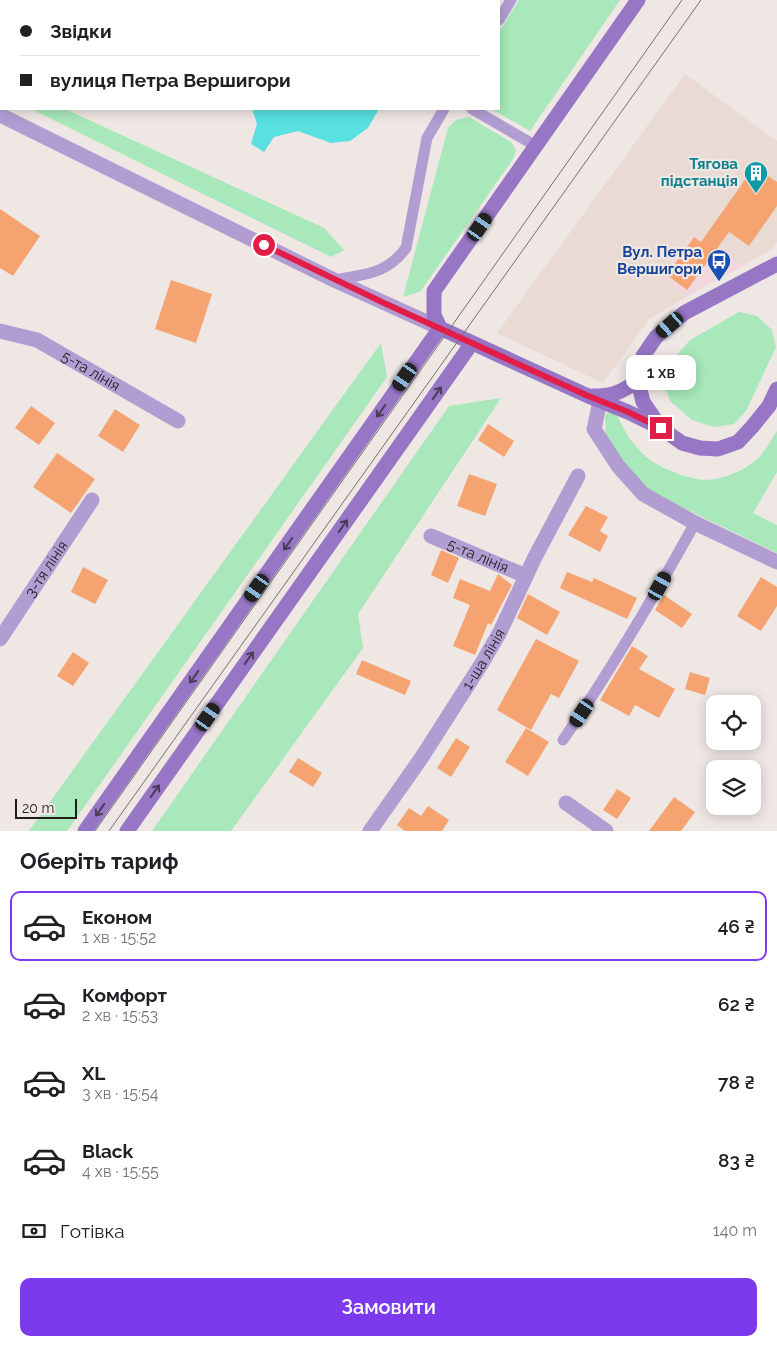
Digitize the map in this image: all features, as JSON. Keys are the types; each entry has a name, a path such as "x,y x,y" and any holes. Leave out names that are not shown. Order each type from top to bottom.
{"main road":[{"path":"638,0 434,292 434,315 440,328 628,412 661,428 682,442 700,448 718,450 738,442 773,408 777,389"},
{"path":"661,428 644,402 638,381 642,356 656,337 684,313 777,264"},
{"path":"762,272 777,276"},
{"path":"85,831 440,328"},
{"path":"127,831 472,343"},
{"path":"593,398 619,392 638,381"}],"street":[{"path":"0,115 334,280 440,328"},
{"name":"5-та лінія","path":"1,334 37,340 178,421"},
{"path":"593,398 594,430 618,466 644,494 695,523 777,562"},
{"name":"1-ша лінія","path":"370,831 422,757 482,663 500,632 526,576 578,476"},
{"name":"3-тя лінія","path":"0,638 92,500"},
{"name":"5-та лінія","path":"432,536 526,576"},
{"path":"566,803 606,831"}],"lane":[{"path":"500,18 511,0"},
{"path":"334,280 382,270 398,260 406,248 427,138 443,110"},
{"path":"474,110 536,146"},
{"path":"563,740 591,700 642,617 695,523"}],"shaded area":[{"path":"685,74 777,141 777,242 772,249 746,264 737,263 694,233 661,277 686,297 649,319 603,383 497,333"},
{"path":"694,233 737,263 746,264 686,297 661,277"}],"green space":[{"path":"519,0 620,0 530,131 493,110 500,110 500,30"},
{"path":"33,110 67,110 324,228 344,250 331,257"},
{"path":"469,117 511,142 516,150 513,159 420,292 403,297 448,128 456,120"},
{"path":"739,312 757,316 772,330 776,347 746,411 734,424 714,427 692,420 670,401 663,381 670,363 690,340"},
{"path":"381,343 387,377 67,831 29,831"},
{"path":"501,398 358,614 363,648 231,831 152,831 449,406"},
{"path":"608,412 617,415 632,442 650,460 684,476 704,480 721,478 751,464 760,456 777,431 777,472 753,513 777,525 777,553 650,492 622,462 606,435 605,416"}],"water":[{"path":"252,110 378,110 368,128 350,141 331,143 298,131 274,137 264,152 251,144 257,124"}],"building":[{"name":"Тягова пiдстанцiя","path":"754,167 777,182 777,206 749,246 729,232 687,290 667,275 694,237 701,242"},
{"path":"0,209 40,236 13,276 0,268"},
{"path":"171,280 212,294 196,343 155,329"},
{"path":"31,406 55,423 39,445 15,428"},
{"path":"115,409 140,425 123,452 98,436"},
{"path":"488,424 514,441 504,457 478,440"},
{"path":"57,453 95,479 71,513 33,487"},
{"path":"469,474 497,484 485,516 457,506"},
{"path":"586,506 608,517 600,531 608,536 600,552 568,535"},
{"path":"441,550 459,558 448,583 431,575"},
{"path":"83,567 108,580 95,604 71,592"},
{"path":"567,572 592,582 594,578 637,598 627,619 560,588"},
{"path":"498,574 512,585 491,625 488,623 475,655 453,646 470,605 453,598 460,579 490,591"},
{"path":"761,577 777,587 777,606 761,631 737,616"},
{"path":"528,594 560,612 547,635 517,618"},
{"path":"664,595 692,614 682,628 655,610"},
{"path":"536,639 579,661 559,698 551,694 531,730 497,710"},
{"path":"632,646 648,656 639,669 675,689 659,718 635,705 629,716 600,700"},
{"path":"73,652 89,663 73,686 57,676"},
{"path":"362,660 411,681 405,695 356,674"},
{"path":"690,672 710,678 705,695 685,689"},
{"path":"526,728 549,742 528,776 505,762"},
{"path":"456,738 470,747 451,777 437,768"},
{"path":"298,758 322,773 313,787 289,772"},
{"path":"617,789 631,798 617,819 603,810"},
{"path":"674,797 695,812 681,831 649,831"},
{"path":"428,806 449,820 442,831 405,831 397,825 409,808 421,816"}],"tram line":[{"path":"95,831 682,0"},
{"path":"109,831 701,0"}],"place":[{"name":"Тягова пiдстанцiя","path":"756,194"},
{"name":"Вул. Петра Вершигори","path":"719,282"}],"route":[{"path":"264,245 334,280 661,428"}]}
